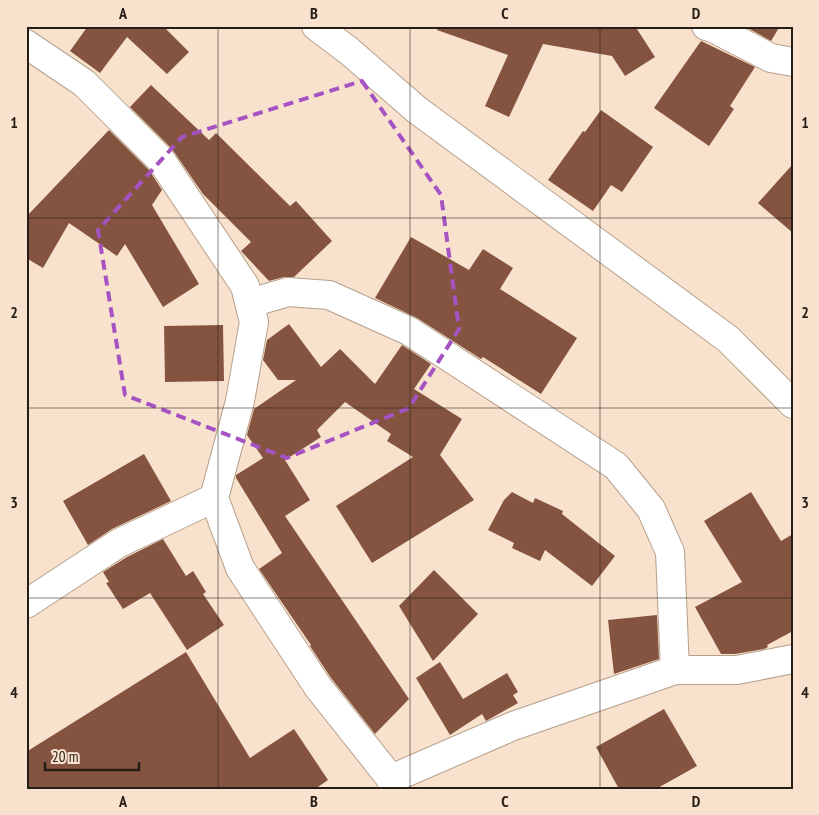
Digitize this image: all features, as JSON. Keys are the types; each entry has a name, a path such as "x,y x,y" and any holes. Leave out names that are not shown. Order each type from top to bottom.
{"street":[{"path":"316,26 348,50 417,110 728,339 793,404"},
{"path":"706,26 771,58 793,62"},
{"path":"26,44 84,84 161,160 245,286 254,322 240,401 214,498 240,568 318,687 392,784 513,726 675,670 737,670 793,659"},
{"path":"250,303 288,292 329,296 347,303 409,331 616,466 651,509 670,552 675,670"},
{"path":"26,604 119,543 214,498"}],"highlighted area":[{"path":"362,81 441,195 459,329 409,408 287,458 125,395 98,230 182,137"}],"building":[{"path":"88,26 163,26 189,52 167,74 127,37 100,73 70,51"},
{"path":"438,26 635,26 655,57 625,76 612,56 543,44 509,117 485,106 508,55 437,30"},
{"path":"744,26 780,26 771,41"},
{"path":"701,41 755,67 730,106 734,109 709,146 654,108"},
{"path":"151,85 209,140 216,133 290,206 296,201 332,241 294,277 284,277 269,281 241,251 251,242 203,194 172,149 130,107"},
{"path":"601,110 653,147 622,192 611,185 593,211 548,180 583,131 585,132"},
{"path":"109,130 149,170 162,190 152,205 199,284 163,307 125,244 117,256 69,223 43,268 26,258 26,217"},
{"path":"793,164 793,233 758,203"},
{"path":"411,237 469,270 483,249 513,268 500,289 577,338 541,394 483,357 481,359 417,318 375,298"},
{"path":"289,324 321,367 340,349 375,384 402,345 431,364 414,389 462,419 440,455 474,500 372,563 336,506 413,457 387,441 391,434 345,402 317,430 321,437 285,460 310,500 285,516 409,699 375,734 331,678 311,645 259,569 282,553 236,478 236,475 263,458 247,435 254,409 296,380 278,380 263,360 267,340"},
{"path":"223,325 224,381 165,382 164,326"},
{"path":"144,454 171,501 112,529 88,545 63,501"},
{"path":"512,492 533,503 535,498 563,511 562,514 615,556 592,586 545,550 540,561 512,548 514,543 488,530 504,500"},
{"path":"751,492 781,541 793,534 793,631 767,645 768,647 764,649 735,654 721,654 695,607 742,582 704,521"},
{"path":"163,539 186,576 193,571 206,592 203,594 224,625 187,650 150,593 123,609 106,583 109,582 103,572 127,557"},
{"path":"434,570 478,614 433,661 399,606"},
{"path":"657,615 659,659 614,674 608,620"},
{"path":"186,652 250,758 294,729 328,780 315,789 26,789 26,752"},
{"path":"440,662 463,699 507,673 518,692 513,695 518,703 486,721 482,714 450,735 416,678"},
{"path":"664,709 697,766 656,789 619,789 596,747"}]}
